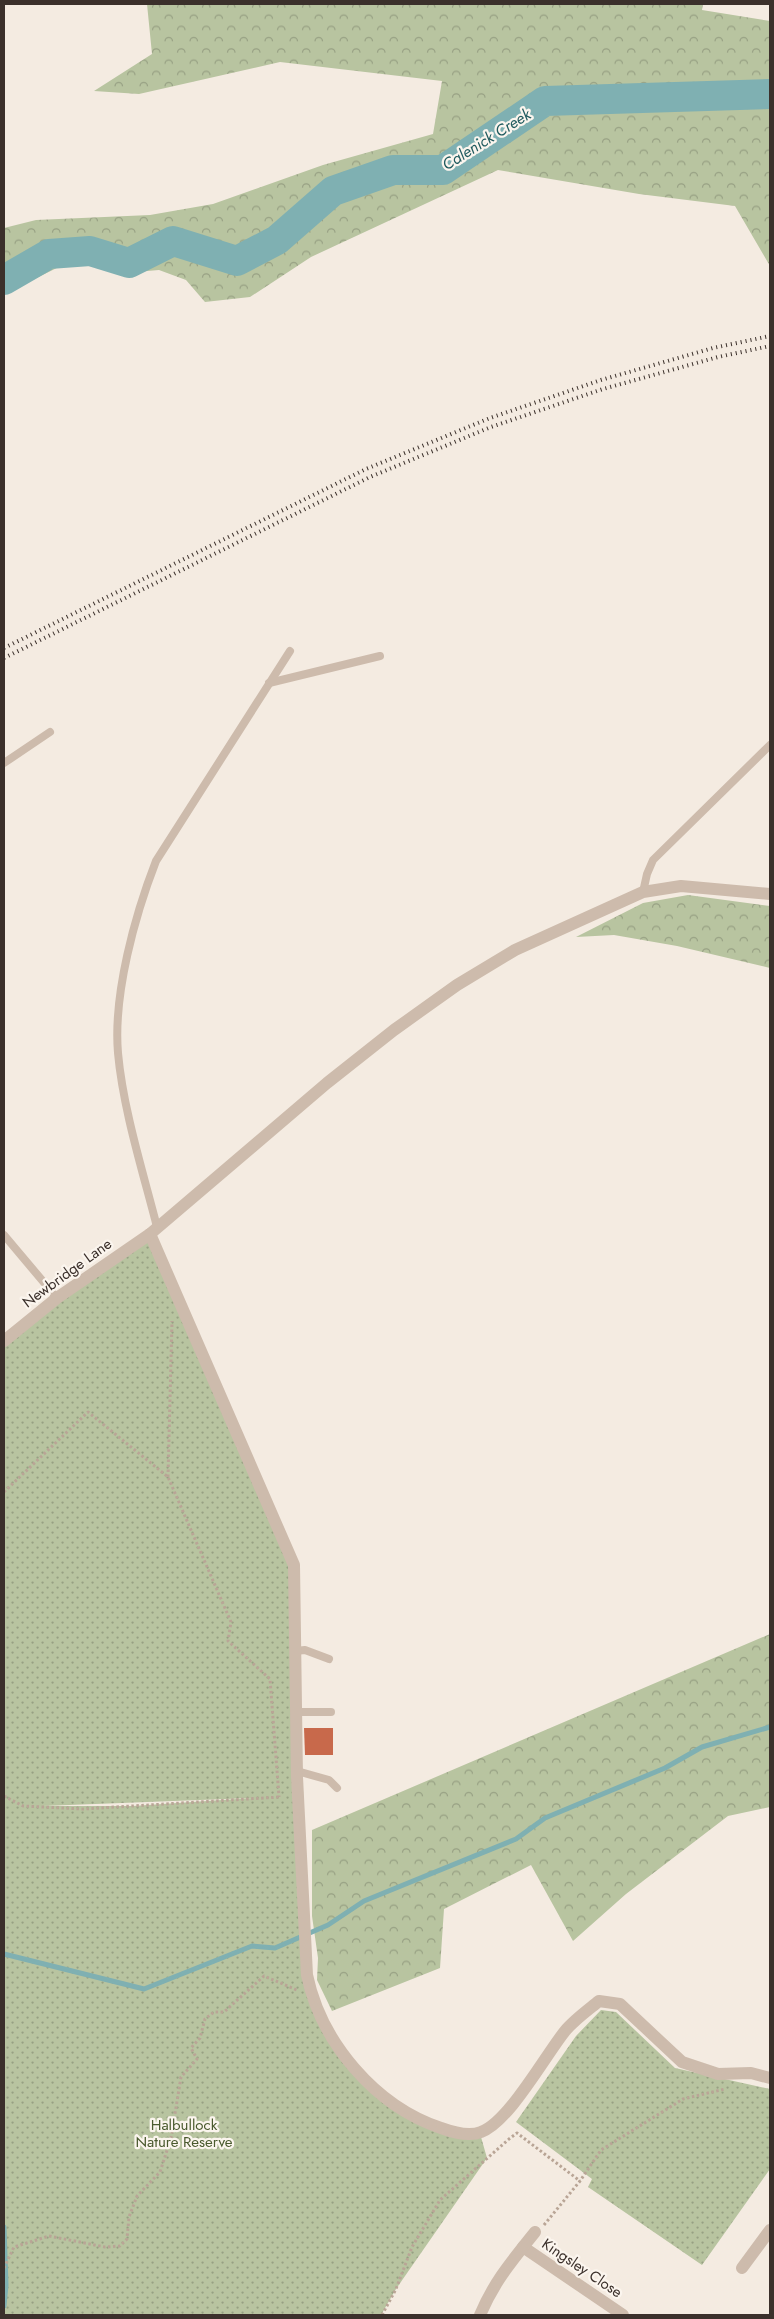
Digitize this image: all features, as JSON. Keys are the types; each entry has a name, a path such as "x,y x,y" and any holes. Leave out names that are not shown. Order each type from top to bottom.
{"street":[{"name":"Newbridge Lane","path":"4,1341 57,1298 153,1230 327,1083 394,1030 457,985 515,950 643,892 681,886 770,894"},
{"path":"153,1230 294,1565 297,1771 307,1975 310,1990 333,2040 377,2093 430,2124 456,2133 481,2133 501,2119 566,2029 599,2001 620,2004 682,2062 718,2074 751,2073 770,2078"},
{"path":"742,2268 770,2230"},
{"name":"Kingsley Close","path":"480,2315 491,2289 535,2232"},
{"name":"Kingsley Close","path":"523,2247 623,2315"}],"lane":[{"path":"153,1230 118,1053 118,1003 134,928 145,888 156,860 290,651"},
{"path":"269,684 380,656"},
{"path":"4,763 50,732"},
{"path":"643,892 647,874 653,860 770,745"},
{"path":"4,1234 57,1298"},
{"path":"295,1650 306,1650 328,1659"},
{"path":"296,1712 331,1712"},
{"path":"297,1771 328,1780 337,1788"}],"path":[{"path":"172,1314 168,1478 231,1622 228,1641 270,1679 279,1797"},
{"path":"4,1492 88,1412 168,1478"},
{"path":"4,1796 23,1806 82,1809 298,1795"},
{"path":"4,2268 14,2246 49,2236 105,2248 120,2246 126,2239 130,2217 137,2196 160,2172 171,2138 181,2077 197,2059 191,2048 200,2038 205,2019 214,2012 224,2012 264,1976 301,1990"},
{"name":"Kingsley Close","path":"535,2232 547,2223 580,2181 601,2150 683,2099 730,2088"},
{"path":"382,2315 396,2289 412,2247 440,2200 517,2133 580,2181"}],"green space":[{"path":"147,4 703,4 702,10 770,21 770,266 735,206 639,194 498,170 311,257 250,297 205,302 186,280 159,270 124,273 73,260 4,294 4,228 36,220 150,215 213,204 323,165 433,134 442,81 280,62 139,94 94,91 152,54"},
{"path":"688,895 770,906 770,968 677,946 614,935 576,937 643,903"},
{"name":"Halbullock Nature Reserve","path":"150,1234 294,1565 311,1990 350,2061 412,2114 481,2137 487,2158 396,2289 381,2315 4,2315 4,1342","holes":["252,1798 133,1806 43,1806"]},
{"path":"770,1634 770,1807 728,1816 626,1894 573,1941 531,1865 444,1909 440,1968 332,2011 317,1980 318,1958 312,1916 312,1830"},
{"path":"601,2010 616,2012 675,2068 770,2089 770,2169 702,2265 588,2187 592,2179 516,2122 576,2036"}],"building":[{"path":"304,1728 333,1728 333,1755 305,1755"}],"waterway":[{"name":"Calenick Creek","path":"4,280 49,254 90,251 129,263 173,241 237,261 277,240 333,191 393,170 443,170 545,101 770,94"},
{"path":"4,1954 144,1989 252,1946 275,1948 328,1925 364,1901 516,1839 545,1818 665,1768 702,1747 770,1727"},
{"path":"4,2227 6,2285 4,2306"}],"railway":[{"path":"4,648 366,469 490,418 601,380 713,348 770,336"},
{"path":"4,658 370,477 491,427 603,389 718,357 770,346"}]}
